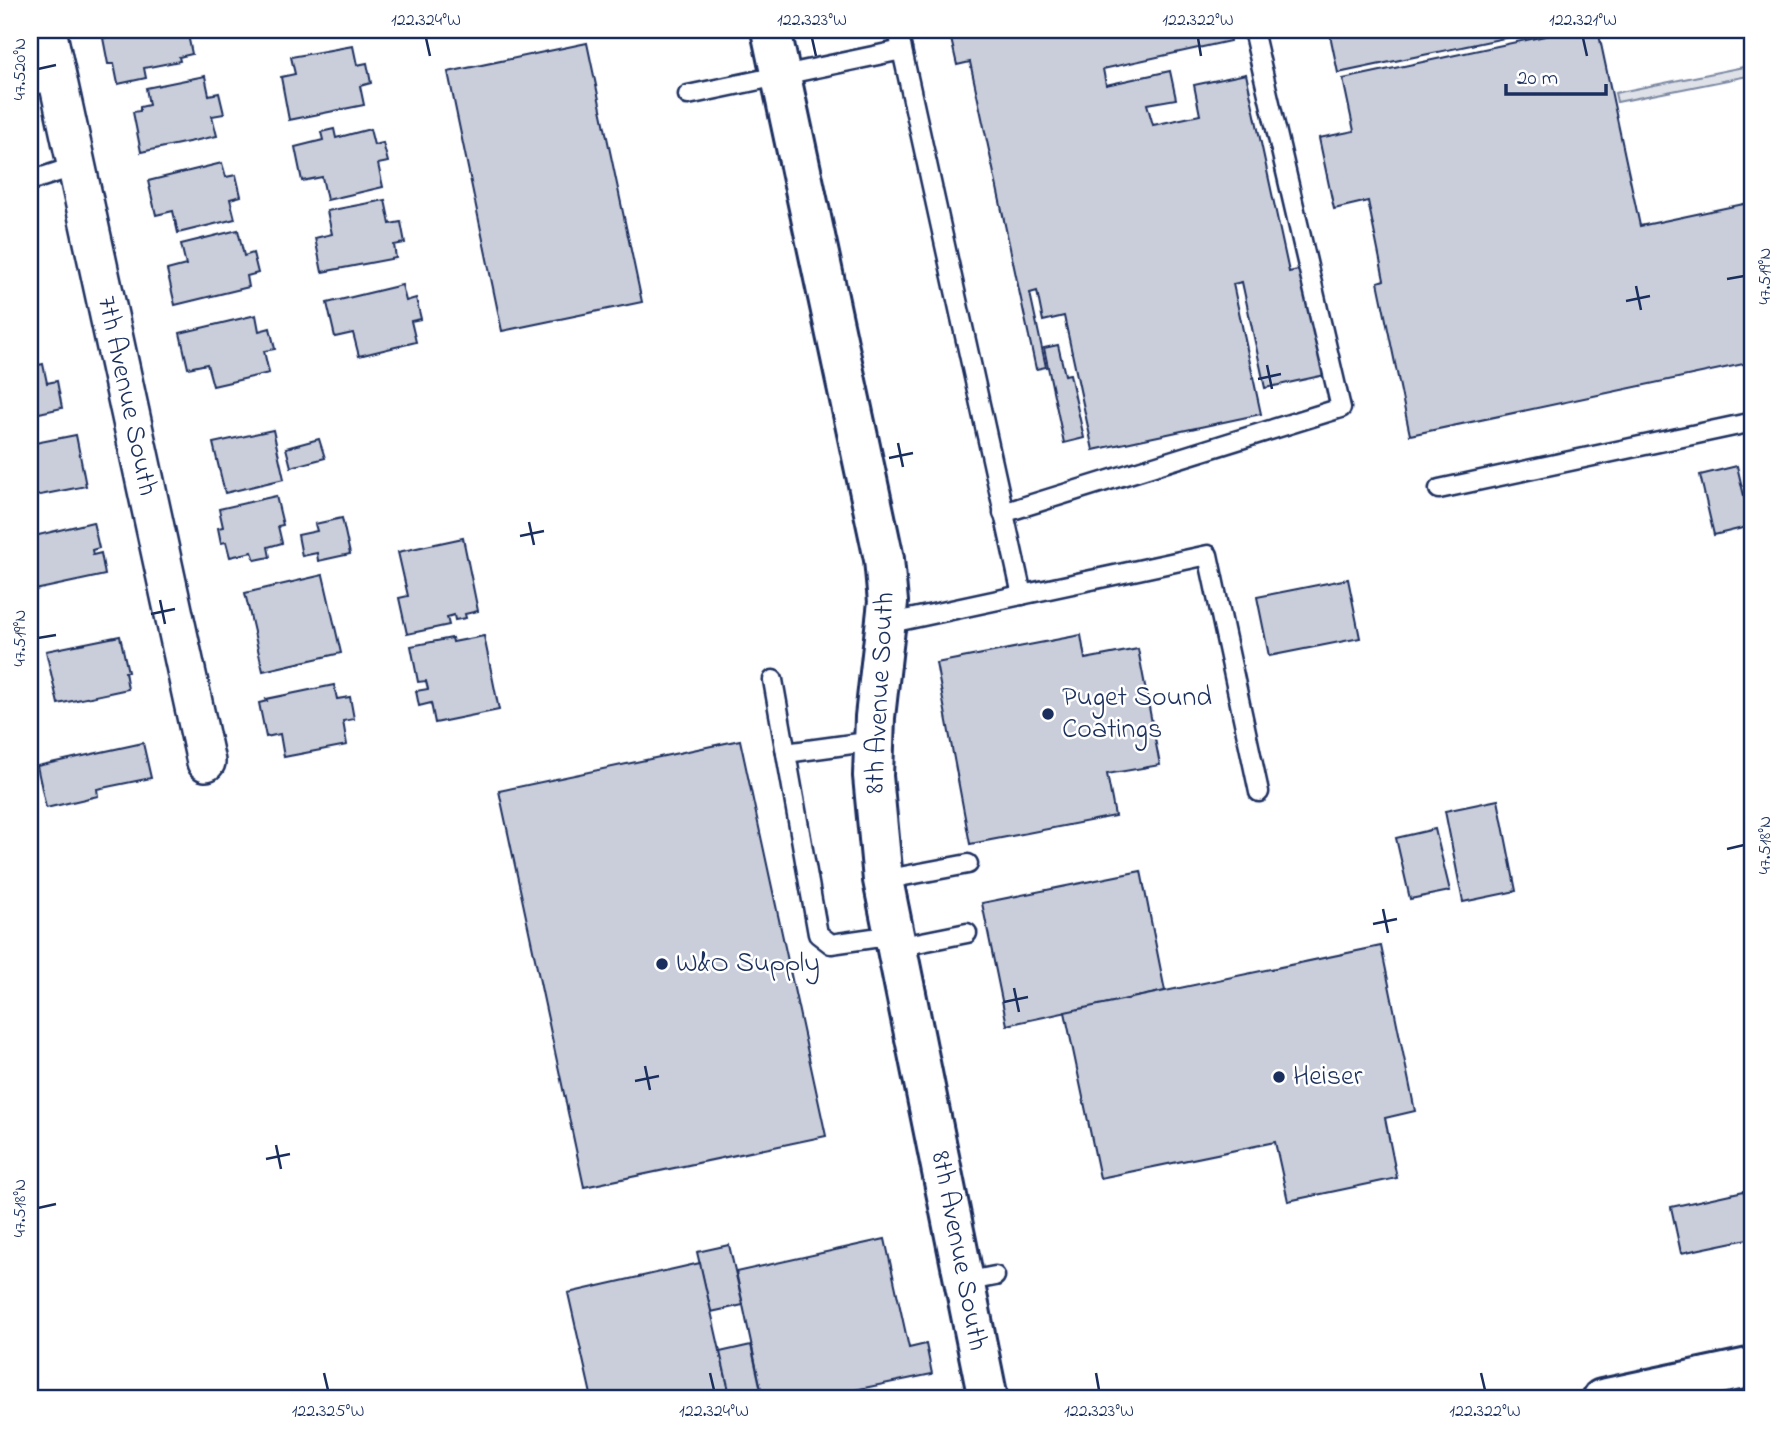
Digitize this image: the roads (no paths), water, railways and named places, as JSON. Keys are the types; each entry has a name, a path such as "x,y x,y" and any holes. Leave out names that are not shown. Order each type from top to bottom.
{"street":[{"name":"7th Avenue South","path":"47,30 43,82 76,166 206,762"},
{"name":"8th Avenue South","path":"771,30 884,559 888,602 873,776 883,880 980,1279 988,1399"},
{"path":"1622,1397 1753,1367"}],"lane":[{"path":"898,30 1022,595"},
{"path":"1003,513 1341,408 1253,30"},
{"path":"688,95 902,50"},
{"path":"30,181 76,166"},
{"path":"1439,489 1753,422"},
{"path":"886,624 1208,555 1259,792"},
{"path":"773,680 818,934 831,944 896,941 967,933"},
{"path":"786,753 874,741"},
{"path":"883,880 968,864"}],"place":[{"name":"Puget Sound Coatings","path":"1048,714"},
{"name":"W&O Supply","path":"662,964"},
{"name":"Heiser","path":"1279,1077"}]}
